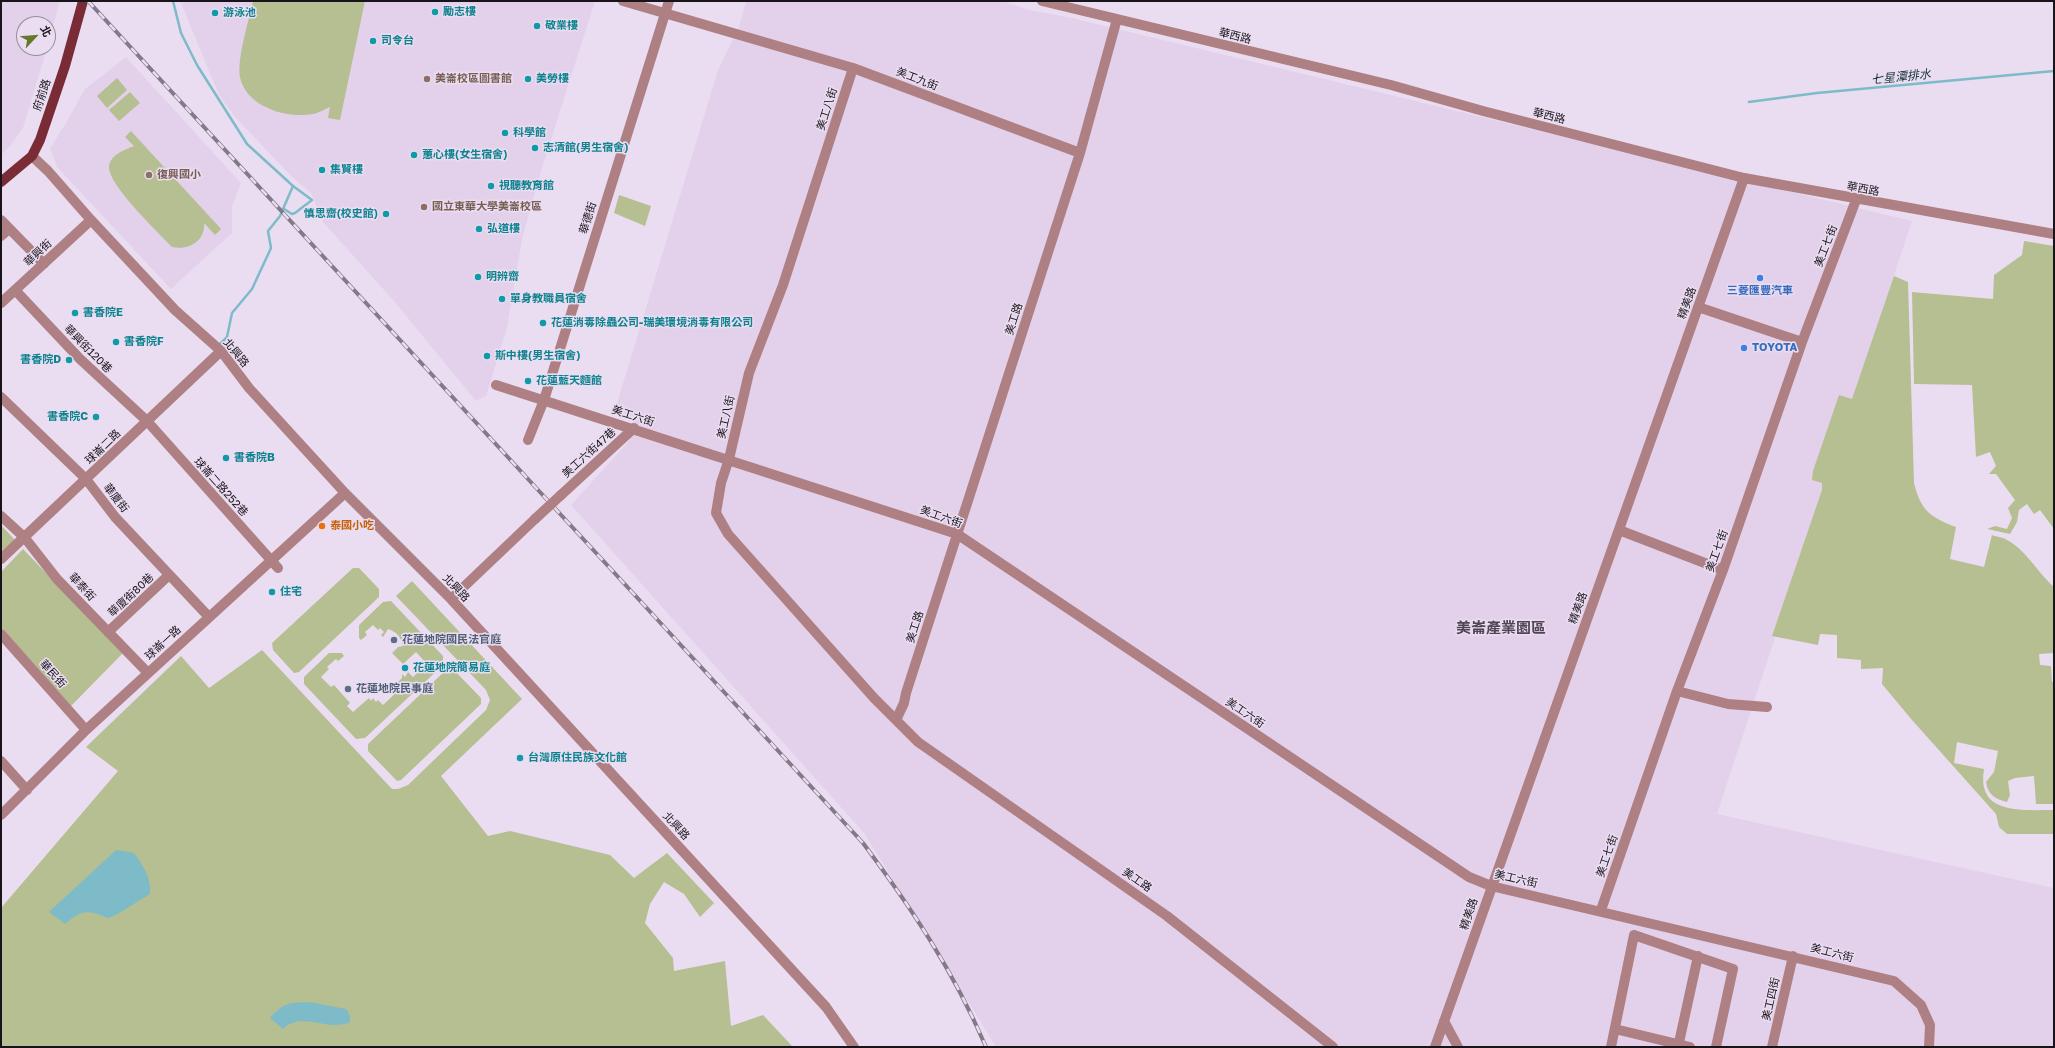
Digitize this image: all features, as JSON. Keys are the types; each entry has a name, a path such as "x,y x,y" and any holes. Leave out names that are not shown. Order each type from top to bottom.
{"main road":[{"name":"府前路","path":"1,182 32,156 40,140 65,66 83,1"}],"street":[{"name":"美工九街","path":"623,1 853,68 1080,153"},
{"name":"華德街","path":"528,440 544,400 669,1"},
{"name":"華西路","path":"1042,1 1390,86 1744,178 1856,200 2054,234"},
{"name":"美工路","path":"1117,19 1080,153 904,703 896,720 918,742 1167,916 1334,1047"},
{"name":"美工八街","path":"853,68 783,285 749,373 729,459 720,483 716,512 728,534 874,698 896,720"},
{"name":"北興路","path":"32,156 48,171 91,220 176,310 221,351 249,388 345,493 450,599 826,1007 854,1047"},
{"name":"精美路","path":"1435,1047 1744,178"},
{"name":"美工七街","path":"1601,910 1676,691 1723,570 1802,342 1856,200"},
{"path":"1,220 44,264"},
{"name":"華興街","path":"1,303 91,220"},
{"path":"1,236 9,229"},
{"name":"華興街120巷","path":"15,290 80,359 147,421"},
{"path":"1698,307 1802,342"},
{"name":"球崙二路","path":"1,559 25,538 221,351"},
{"name":"美工六街","path":"496,385 634,428 957,534 1462,873 1491,886 1601,910 1894,981 1921,1005 1930,1026 1929,1047"},
{"name":"華廈街","path":"1,397 86,479 116,517 209,617"},
{"name":"球崙二路252巷","path":"147,421 275,564"},
{"name":"美工六街47巷","path":"450,599 634,428"},
{"name":"球崙一路","path":"1,815 86,730 209,617 275,564 345,493"},
{"name":"華泰街","path":"1,516 25,538 57,579 148,673"},
{"path":"1619,530 1723,570"},
{"name":"華廈街80巷","path":"108,632 169,575"},
{"name":"華民街","path":"1,634 86,730"},
{"path":"1676,691 1728,704 1767,708"},
{"path":"1,761 27,790"},
{"path":"1611,1047 1634,935 1733,969 1716,1047"},
{"path":"1678,1046 1698,956"},
{"name":"美工四街","path":"1772,1047 1794,956"},
{"path":"1444,1021 1458,1047"},
{"path":"1615,1029 1678,1046 1690,1047"}],"shaded area":[{"path":"1,1 60,1 56,16 16,16 16,56 45,56 23,128 10,146 1,155"},
{"name":"國立東華大學美崙校區","path":"180,1 595,1 542,168 522,239 507,328 486,396 476,401 393,300 323,222 311,193 291,176 235,117 219,95"},
{"name":"美崙產業園區","path":"746,1 1002,1 1029,10 1072,18 1912,221 1717,814 2054,888 2054,1047 996,1047 864,833 571,505 630,440 635,417 615,410 718,70 739,27"},
{"name":"復興國小","path":"126,57 241,183 232,207 232,233 171,289 57,167 50,148 85,89"}],"green space":[{"path":"253,1 365,1 340,120 328,118 330,107 313,114 291,115 269,109 250,96 240,77 240,60"},
{"path":"117,78 127,90 107,108 97,96"},
{"path":"130,92 140,103 119,121 109,110"},
{"path":"131,131 221,229 215,235 204,223 202,234 195,243 190,246 178,248 172,247 125,197 111,175 109,167 115,156 134,146 125,137"},
{"path":"619,195 651,206 645,226 614,213"},
{"path":"2024,241 2054,246 2054,529 2040,510 2034,514 2027,504 2019,510 2017,522 2010,534 1987,529 1995,526 2007,529 2012,518 2008,508 2015,500 1996,474 1989,474 1996,466 1990,452 1976,457 1972,385 1914,384 1912,292 1993,299 1994,275 2022,255"},
{"path":"1894,276 1908,282 1914,483 1920,500 1928,512 1939,520 1956,527 1950,559 1984,567 1992,535 2005,539 2014,544 2054,587 2054,653 2039,654 2040,665 2051,666 2052,682 2054,682 2054,804 2036,804 2034,776 2015,778 2008,781 2010,795 2007,802 1993,796 1988,790 1986,782 1994,772 1998,751 1957,742 1954,763 1984,769 1983,784 1987,795 1994,802 2004,807 2028,810 2054,810 2054,834 2007,834 1999,827 1996,814 1882,684 1883,668 1861,669 1861,660 1837,658 1837,635 1820,634 1818,645 1772,636 1822,490 1822,483 1812,480 1813,471 1839,395 1852,399"},
{"path":"1,525 15,540 1,552"},
{"path":"23,549 123,653 71,706 1,627 1,572"},
{"path":"353,568 359,568 379,589 379,597 299,672 294,673 273,650 272,643"},
{"path":"412,581 522,699 441,776 488,836 510,831 610,855 634,878 667,853 714,903 700,917 684,894 664,882 650,904 645,923 673,958 674,971 725,961 731,1026 763,1015 793,1047 1,1047 1,908 118,771 86,747 181,656 209,688 262,650 392,789 398,789 408,785 486,710 490,700 486,690 396,596"},
{"path":"391,601 443,656 443,665 365,738 356,739 304,684 304,677 329,653 342,653 344,656 338,661 336,659 327,667 329,669 321,677 331,687 334,685 350,703 347,706 353,712 369,698 371,701 373,698 376,702 378,700 383,705 399,690 395,685 402,678 402,674 405,677 408,672 413,677 427,664 416,652 403,664 392,653 398,647 403,646 401,640 396,633 388,629 383,637 381,635 384,632 380,628 378,630 373,625 365,632 367,635 361,640 359,638 359,625 383,602"},
{"path":"447,669 453,669 481,698 481,704 401,780 397,781 368,751 368,744"}],"water":[{"path":"116,850 134,853 148,877 150,894 116,915 108,918 95,913 85,912 71,919 65,924 49,912"},
{"path":"309,1002 346,1009 349,1014 350,1021 349,1023 333,1025 300,1021 294,1022 283,1029 270,1018 279,1009 287,1004"}],"waterway":[{"path":"173,1 181,33 197,65 247,144 293,186 280,216 268,231 271,248 252,289 232,313 227,337 220,344"},
{"name":"七星潭排水","path":"1749,102 1817,93 2054,71"},
{"path":"284,209 292,214 312,200 293,186"}],"railway":[{"path":"88,1 863,843 915,916 946,966 986,1047"}],"place":[{"name":"勵志樓","path":"435,12"},
{"name":"游泳池","path":"215,13"},
{"name":"敬業樓","path":"537,26"},
{"name":"司令台","path":"373,41"},
{"name":"美崙校區圖書館","path":"427,79"},
{"name":"美勞樓","path":"528,79"},
{"name":"科學館","path":"505,133"},
{"name":"志清館(男生宿舍)","path":"535,148"},
{"name":"蕙心樓(女生宿舍)","path":"414,155"},
{"name":"集賢樓","path":"322,170"},
{"name":"復興國小","path":"149,175"},
{"name":"視聽教育館","path":"491,186"},
{"name":"國立東華大學美崙校區","path":"424,207"},
{"name":"慎思齋(校史館)","path":"386,214"},
{"name":"弘道樓","path":"479,229"},
{"name":"明辨齋","path":"478,277"},
{"name":"三菱匯豐汽車","path":"1760,278"},
{"name":"單身教職員宿舍","path":"502,299"},
{"name":"書香院E","path":"75,313"},
{"name":"花蓮消毒除蟲公司-瑞美環境消毒有限公司","path":"543,323"},
{"name":"書香院F","path":"116,342"},
{"name":"TOYOTA","path":"1744,348"},
{"name":"斯中樓(男生宿舍)","path":"487,356"},
{"name":"書香院D","path":"69,360"},
{"name":"花蓮藍天麵館","path":"528,381"},
{"name":"書香院C","path":"96,417"},
{"name":"書香院B","path":"226,458"},
{"name":"泰國小吃","path":"322,526"},
{"name":"住宅","path":"272,592"},
{"name":"花蓮地院國民法官庭","path":"394,640"},
{"name":"花蓮地院簡易庭","path":"405,668"},
{"name":"花蓮地院民事庭","path":"348,689"},
{"name":"台灣原住民族文化館","path":"520,758"}],"district":[{"name":"美崙產業園區","path":"1501,628"}]}
